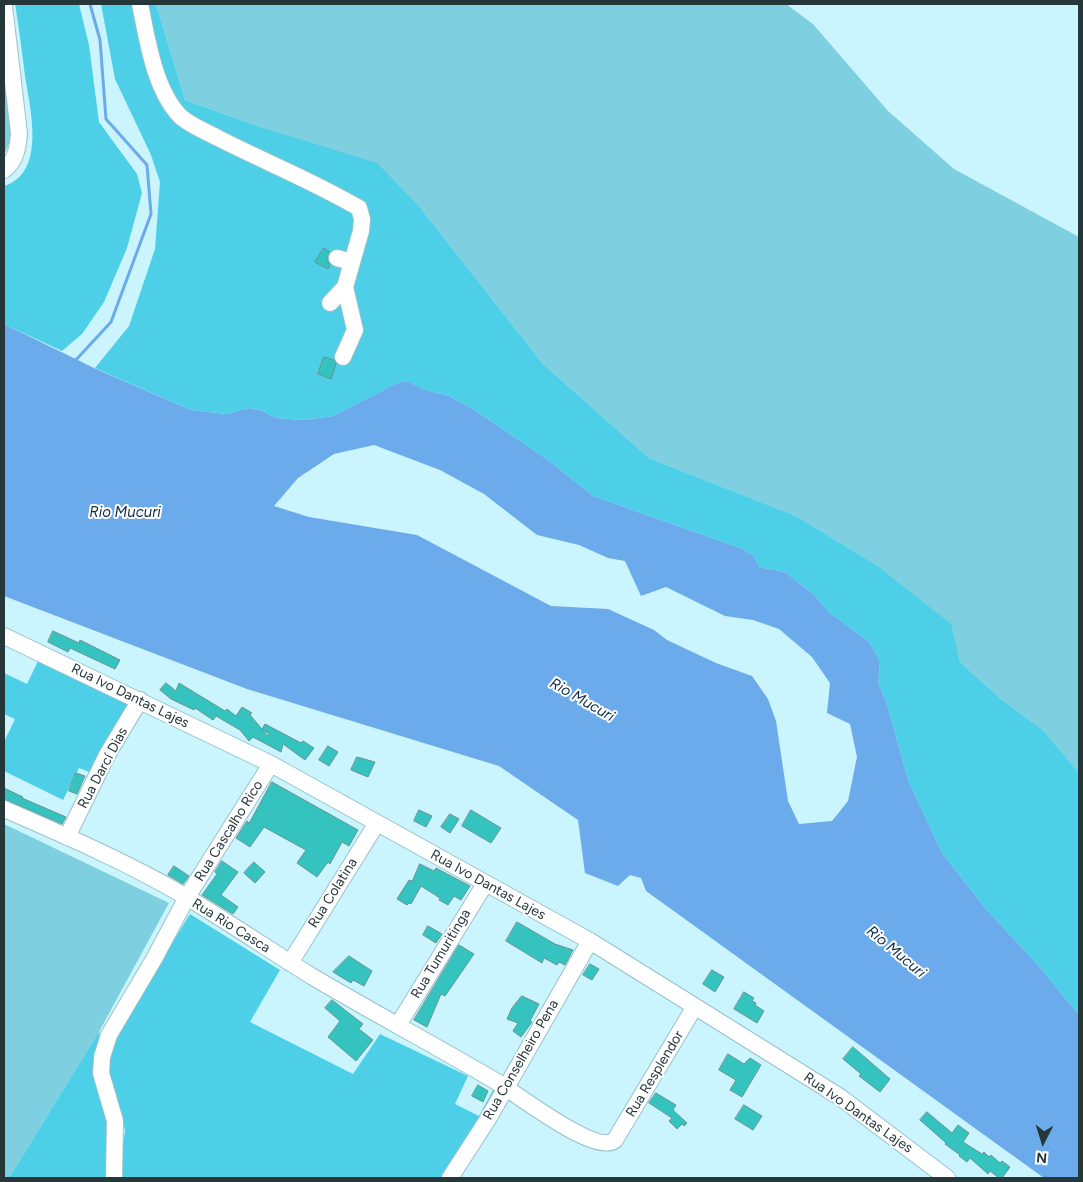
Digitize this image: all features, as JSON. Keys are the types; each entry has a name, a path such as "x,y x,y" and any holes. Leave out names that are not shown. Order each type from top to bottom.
{"street":[{"path":"140,4 150,53 164,91 179,116 249,155 324,187 358,208 362,219 361,231 344,260 345,287 355,330 343,357"},
{"path":"4,6 20,133 17,151 10,166 4,170"},
{"path":"330,303 345,287"},
{"name":"Rua Ivo Dantas Lajes","path":"6,641 140,700 271,764 590,941 840,1098 947,1178"},
{"name":"Rua Darcí Dias","path":"67,836 107,755 140,700"},
{"name":"Rua Cascalho Rico","path":"114,1178 115,1121 101,1073 102,1058 108,1035 154,959 187,897 271,764"},
{"name":"Rua Rio Casca","path":"4,809 67,836 187,897 290,963 506,1087 573,1131 592,1141 605,1144 615,1140"},
{"name":"Rua Colatina","path":"290,963 377,823"},
{"name":"Rua Tumuritinga","path":"398,1025 485,884"},
{"name":"Rua Conselheiro Pena","path":"450,1178 506,1087 590,941"},
{"name":"Rua Resplendor","path":"615,1140 694,1008"}],"shaded area":[{"path":"15,4 79,4 89,45 99,122 137,174 142,193 127,248 104,302 82,334 62,351 4,324 4,186 17,179 26,168 31,154 32,138 30,105"},
{"path":"101,4 156,4 185,100 263,128 377,163 422,210 543,364 649,458 796,516 878,566 951,624 960,662 1001,699 1043,730 1079,773 1079,1015 1037,964 986,909 942,853 908,780 887,704 878,682 880,661 869,642 830,613 813,594 785,572 759,567 754,556 743,549 593,496 548,460 476,411 449,396 422,389 408,381 397,383 333,416 304,420 276,418 263,411 249,408 226,414 191,410 95,368 129,326 155,249 160,182 151,155 115,79"},
{"path":"156,4 786,4 813,24 888,111 954,169 1079,237 1079,773 1043,730 1001,699 960,662 950,624 878,566 796,516 649,458 543,364 422,210 263,128 185,100"},
{"path":"4,70 12,113 12,124 9,145 4,154"},
{"path":"39,659 130,702 94,774 79,768 63,800 4,771 4,742 15,719 4,714 4,673 27,684"},
{"path":"4,824 169,903 100,1030 9,1178 4,1178"},
{"path":"190,914 280,970 250,1022 353,1074 380,1034 468,1076 455,1104 479,1116 493,1090 498,1092 445,1178 122,1178 122,1151 125,1131 122,1113 105,1070 110,1044"},
{"path":"100,1030 98,1045 99,1073 110,1140 107,1178 9,1178"}],"water":[{"name":"Rio Mucuri","path":"4,324 94,368 191,410 226,414 249,408 263,411 276,418 304,420 333,416 397,383 408,381 422,389 449,396 476,411 548,460 593,496 743,549 754,556 759,567 785,572 813,594 830,613 869,642 880,661 878,682 887,704 908,780 942,853 986,909 1037,964 1079,1015 1079,1178 1044,1178 646,891 641,878 630,875 618,886 585,873 578,820 499,766 247,689 4,596","holes":["374,445 440,470 484,494 537,535 579,545 608,558 625,561 641,596 666,587 725,616 753,620 779,629 812,657 830,683 827,713 850,724 857,757 848,801 832,821 799,824 788,801 776,721 768,699 752,676 716,663 667,640 654,630 608,609 551,606 417,535 309,517 274,506 298,478 334,454"]}],"building":[{"path":"324,248 330,252 327,260 330,265 328,269 315,262"},
{"path":"324,357 334,360 336,364 331,379 318,374"},
{"path":"53,631 79,643 80,640 120,660 115,669 70,648 68,652 48,642"},
{"path":"166,683 176,691 179,683 225,711 227,709 236,716 242,707 252,713 250,715 262,729 265,724 314,748 305,760 283,744 281,752 253,737 249,741 240,730 216,716 213,720 195,708 194,710 171,699 160,690"},
{"path":"328,746 338,752 329,766 319,760"},
{"path":"357,757 375,762 368,777 351,770"},
{"path":"76,773 85,776 77,794 69,791"},
{"path":"272,782 358,830 349,846 342,842 330,864 328,862 317,877 297,863 306,850 264,827 250,847 236,838 247,821 249,823"},
{"path":"4,788 66,817 62,824 4,799"},
{"path":"419,810 432,816 426,827 414,821"},
{"path":"471,810 501,828 491,843 462,826"},
{"path":"450,814 459,819 450,833 441,827"},
{"path":"222,861 238,872 221,895 238,907 233,914 202,895 217,874 215,872"},
{"path":"254,862 265,872 255,883 244,873"},
{"path":"420,864 434,871 436,868 470,886 461,900 454,896 448,905 421,886 411,904 407,905 397,899 409,880 412,881"},
{"path":"174,866 189,876 183,884 168,875"},
{"path":"517,922 555,944 573,950 565,965 559,962 557,965 544,958 542,963 506,941"},
{"path":"428,926 442,934 436,943 423,935"},
{"path":"459,945 474,954 445,996 441,994 427,1027 414,1020"},
{"path":"349,956 372,971 364,986 353,980 351,983 333,972"},
{"path":"590,964 599,969 592,980 583,975"},
{"path":"712,970 724,977 715,992 703,984"},
{"path":"744,992 754,998 752,1001 756,1003 755,1005 764,1011 757,1023 734,1009"},
{"path":"522,996 539,1004 530,1021 532,1022 521,1037 513,1031 518,1023 507,1019 512,1008"},
{"path":"332,1000 363,1024 359,1029 373,1040 356,1061 328,1037 340,1021 325,1008"},
{"path":"853,1047 890,1079 880,1092 859,1076 861,1074 843,1059"},
{"path":"728,1054 744,1064 750,1058 761,1065 742,1097 730,1090 736,1080 719,1070"},
{"path":"478,1085 488,1091 483,1102 472,1096"},
{"path":"656,1093 676,1105 673,1110 687,1123 684,1126 682,1124 677,1129 669,1121 672,1118 649,1103"},
{"path":"744,1105 762,1116 753,1130 735,1119"},
{"path":"927,1112 952,1133 958,1125 969,1133 963,1142 982,1154 984,1152 989,1157 991,1155 1000,1163 1002,1161 1010,1167 1002,1178 999,1178 990,1171 988,1174 970,1158 967,1162 945,1144 920,1120"}],"waterway":[{"path":"74,362 111,322 151,214 147,165 106,119 100,40 90,4"}]}
